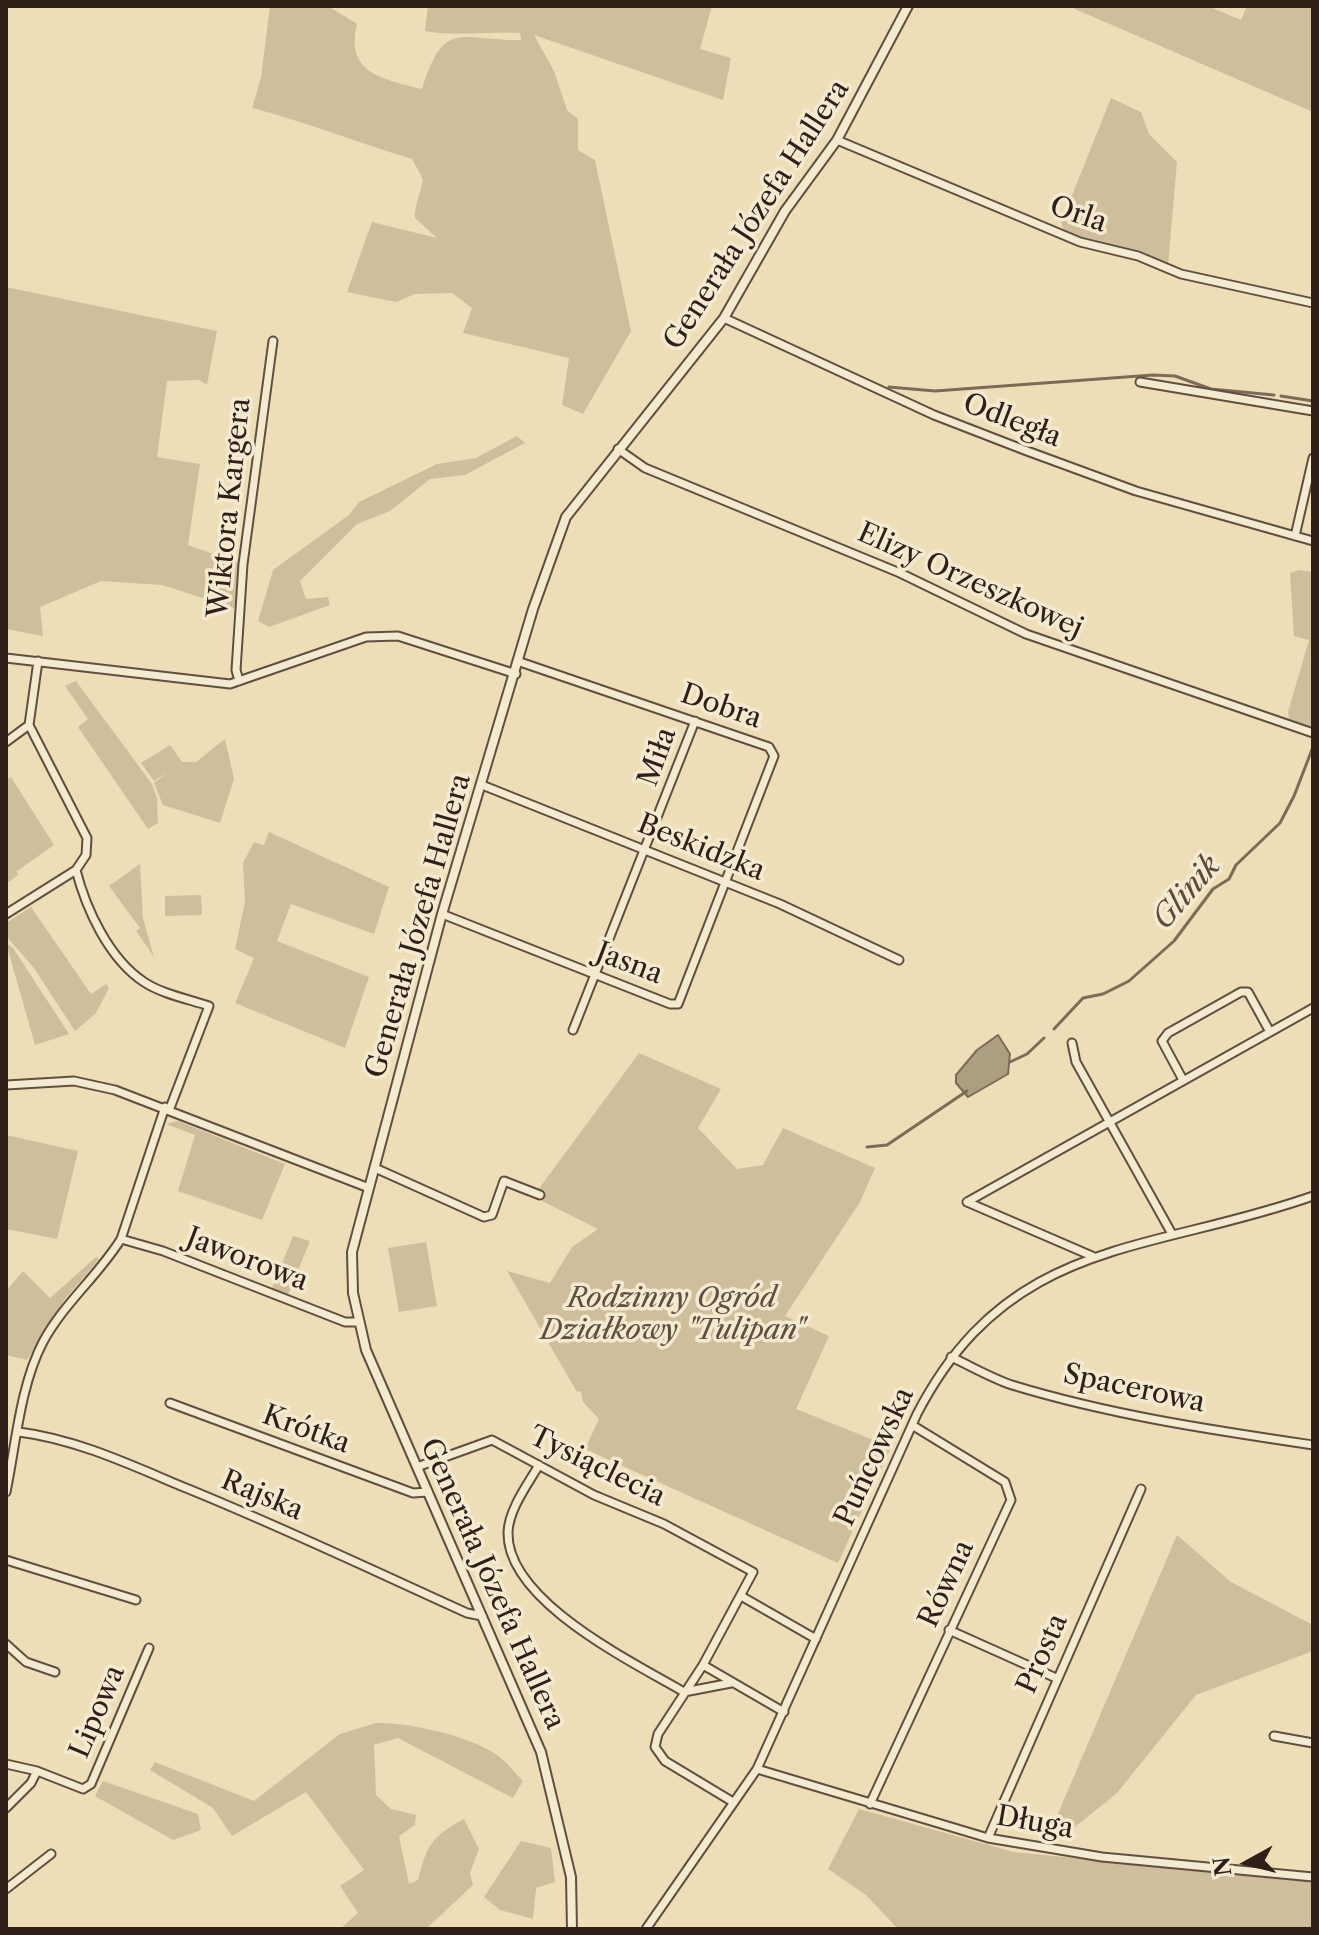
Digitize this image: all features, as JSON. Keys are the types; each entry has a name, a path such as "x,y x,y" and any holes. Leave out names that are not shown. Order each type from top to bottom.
{"street":[{"name":"Generała Józefa Hallera","path":"572,1929 571,1877 541,1752 366,1350 358,1322 351,1265 442,914 520,662 533,609 566,517 724,318 785,211 837,140 908,6"},
{"name":"Orla","path":"837,140 1080,242 1138,256 1181,274 1313,303"},
{"name":"Odległa","path":"724,318 934,415 1027,451 1136,491 1313,541"},
{"name":"Wiktora Kargera","path":"239,681 236,670 243,564 273,341"},
{"path":"1140,382 1313,411"},
{"name":"Elizy Orzeszkowej","path":"618,449 645,468 887,568 1026,634 1313,733"},
{"path":"1295,536 1313,458"},
{"path":"6,658 230,684 381,634 398,636 516,674"},
{"path":"6,914 76,870 86,855 87,838 29,725 38,661"},
{"name":"Dobra","path":"520,662 769,747 774,756 726,883"},
{"name":"Miła","path":"573,1030 695,721"},
{"path":"6,742 29,725"},
{"name":"Beskidzka","path":"482,785 647,849 899,960"},
{"path":"6,1492 31,1373 43,1343 62,1311 109,1259 121,1239 209,1006 156,988 135,976 97,924 76,870"},
{"name":"Jasna","path":"442,914 670,1004 678,1004 726,883"},
{"path":"1183,1080 1162,1041 1168,1033 1241,992 1248,992 1270,1032"},
{"path":"1092,1256 967,1202 1313,1008"},
{"path":"1072,1043 1076,1062 1172,1234"},
{"path":"6,1085 85,1082 168,1108 369,1188"},
{"path":"375,1168 484,1217 492,1215 504,1181 540,1195"},
{"name":"Puńcowska","path":"646,1929 757,1769 912,1425 951,1357 1004,1304 1092,1256 1313,1196"},
{"name":"Jaworowa","path":"121,1239 163,1251 345,1322 358,1322"},
{"name":"Spacerowa","path":"951,1357 1010,1384 1159,1420 1313,1445"},
{"name":"Krótka","path":"170,1403 413,1493 428,1492"},
{"name":"Równa","path":"870,1804 1011,1494 1005,1482 912,1425"},
{"name":"Rajska","path":"19,1432 51,1436 148,1472 315,1543 467,1613 482,1616"},
{"name":"Tysiąclecia","path":"417,1467 492,1440 594,1495 664,1524 753,1572 741,1596"},
{"path":"539,1465 514,1510 508,1532 510,1544 530,1586 587,1635 684,1692 731,1683"},
{"name":"Prosta","path":"988,1838 1141,1489"},
{"path":"6,1560 136,1600"},
{"path":"733,1802 665,1761 655,1747 658,1734 703,1665 741,1596 816,1639"},
{"path":"949,1630 1056,1678"},
{"path":"6,1644 26,1662 55,1672"},
{"name":"Lipowa","path":"37,1771 83,1789 91,1784 149,1648"},
{"path":"703,1665 784,1712"},
{"path":"1274,1736 1313,1743"},
{"path":"6,1764 37,1771 31,1783 6,1808"},
{"name":"Długa","path":"757,1769 988,1838 1102,1857 1313,1877"},
{"path":"6,1889 51,1854"}],"green space":[{"path":"270,6 328,6 357,24 356,53 370,71 393,82 422,89 430,66 447,42 469,37 521,40 520,33 425,31 428,6 712,6 700,49 731,58 723,100 534,35 554,71 567,110 578,119 578,150 595,160 631,331 583,414 562,405 569,358 463,333 472,308 452,293 415,294 396,302 347,292 372,222 437,238 415,218 422,178 412,159 252,108 261,78"},
{"path":"1068,6 1208,6 1241,20 1247,6 1313,6 1313,112"},
{"path":"1111,98 1141,112 1149,134 1177,162 1168,266 1065,233 1061,223"},
{"path":"6,287 217,331 207,385 199,380 167,381 157,457 200,464 188,545 239,563 237,609 162,585 101,581 40,607 43,636 6,629"},
{"path":"517,436 525,443 465,475 430,479 390,511 357,524 300,581 306,599 328,597 330,605 269,627 258,621 273,570 349,515 359,502 437,464 476,458"},
{"path":"1299,570 1313,572 1313,729 1289,719 1288,712 1309,640 1294,636 1290,573"},
{"path":"76,681 152,784 157,799 158,823 148,829 78,727 88,719 65,686"},
{"path":"225,739 234,779 220,823 163,805 154,783 167,773 154,781 141,763 170,745 182,762 196,762"},
{"path":"11,777 54,845 17,871 18,875 6,884 6,780"},
{"path":"269,832 389,887 374,934 291,904 277,941 369,977 345,1048 235,1003 254,958 235,949 245,902 243,863 254,842 264,845"},
{"path":"140,864 143,918 154,957 136,931 140,928 109,886"},
{"path":"201,895 202,915 165,916 165,896"},
{"path":"31,907 91,994 106,984 109,988 96,1013 75,1031 34,968 6,936 6,923"},
{"path":"6,943 13,948 69,1034 35,1045"},
{"name":"Rodzinny Ogród Działkowy \"Tulipan\"","path":"639,1053 721,1089 698,1128 737,1169 763,1165 783,1128 875,1168 860,1202 785,1316 829,1336 796,1409 891,1447 838,1563 585,1449 599,1419 583,1402 581,1391 577,1392 507,1271 550,1283 572,1247 598,1229 542,1201 545,1194 538,1190"},
{"path":"178,1121 285,1164 262,1220 178,1191 195,1135 166,1124"},
{"path":"6,1135 78,1151 57,1239 6,1229"},
{"path":"293,1236 310,1241 288,1295 272,1288"},
{"path":"426,1242 437,1306 399,1312 388,1248"},
{"path":"96,1257 99,1259 65,1299 27,1360 6,1355 6,1291 23,1271 50,1298"},
{"path":"1177,1535 1231,1582 1313,1625 1313,1651 1196,1695 1117,1793 1059,1840 1048,1837"},
{"path":"376,1723 423,1728 459,1737 490,1750 523,1781 513,1798 398,1738 374,1745 376,1795 391,1809 416,1815 415,1825 399,1836 409,1884 418,1880 424,1858 437,1837 464,1819 479,1849 470,1873 473,1885 426,1929 340,1929 358,1913 340,1886 364,1870 306,1792 232,1836 213,1808 150,1770 155,1762 254,1801 340,1734"},
{"path":"103,1781 198,1814 201,1830 173,1840 95,1796"},
{"path":"859,1809 1014,1852 1313,1882 1313,1929 898,1929 866,1895 828,1869"},
{"path":"521,1841 551,1848 555,1882 536,1888 533,1919 500,1910 484,1897"}],"shaded area":[{"path":"998,1035 1010,1054 1008,1074 968,1097 956,1083 956,1075 977,1050"}],"waterway":[{"name":"Glinik","path":"889,387 935,391 1153,375 1175,376 1211,389 1274,395"},
{"name":"Glinik","path":"1281,396 1313,401"},
{"name":"Glinik","path":"1054,1029 1083,998 1103,994 1129,981 1174,941 1213,889 1229,879 1236,865 1280,823 1313,747"},
{"name":"Glinik","path":"1010,1062 1027,1054 1044,1038"},
{"name":"Glinik","path":"867,1147 887,1145 967,1091"}]}
